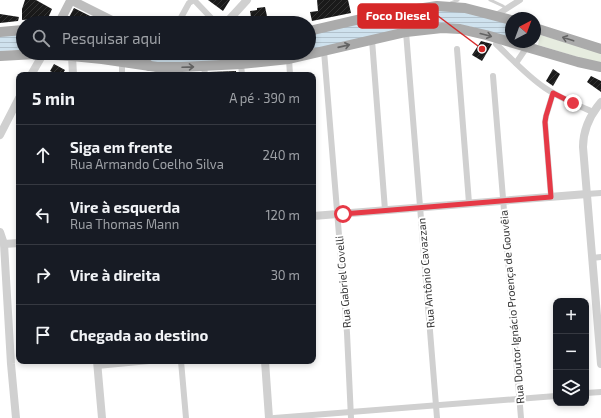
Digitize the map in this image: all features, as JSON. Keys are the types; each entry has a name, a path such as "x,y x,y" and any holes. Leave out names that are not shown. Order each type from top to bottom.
{"main road":[{"path":"63,16 71,0 103,16"},
{"path":"316,29 443,4 505,18"},
{"path":"316,53 406,32 442,28 460,29 505,41"},
{"path":"541,30 601,49"},
{"path":"0,32 16,31"},
{"path":"530,48 601,67"},
{"path":"0,56 16,55"},
{"path":"132,60 155,69 205,71 241,64 279,60"},
{"path":"145,60 155,69"}],"street":[{"path":"182,16 192,0 195,1 209,16"},
{"path":"232,16 247,0"},
{"path":"495,16 520,0"},
{"name":"Rua Antônio Cavazzan","path":"406,32 437,418"},
{"path":"372,40 385,210"},
{"path":"496,44 545,88 593,112"},
{"path":"516,63 526,48"},
{"path":"457,49 469,203"},
{"name":"Rua Gabriel Covelli","path":"324,51 347,333 351,415"},
{"path":"33,72 40,60"},
{"path":"72,60 73,72"},
{"path":"122,72 124,60"},
{"path":"289,60 290,72"},
{"path":"241,64 242,72"},
{"name":"Rua Doutor Ignácio Proença de Gouvêia","path":"493,76 521,418"},
{"path":"551,197 545,122 553,93"},
{"path":"601,102 588,121 583,138 583,159 601,364"},
{"path":"0,135 16,104"},
{"path":"316,216 601,193"},
{"path":"0,232 4,244 11,364 16,418"},
{"path":"4,244 16,242"},
{"path":"592,258 601,257"},
{"path":"97,364 102,418"},
{"path":"181,364 186,418"},
{"path":"264,364 269,418"},
{"path":"589,393 601,392"},
{"path":"274,418 351,415 436,405 553,396"}],"lane":[{"path":"443,4 458,0"},
{"path":"490,0 506,9"}],"shaded area":[{"path":"541,35 601,52 601,64 541,46"}],"water":[{"path":"446,8 505,21 505,36 468,26 316,49 316,32"},
{"path":"16,35 16,50 0,51 0,36"},
{"path":"151,60 242,60 206,62 151,63"}],"building":[{"path":"25,0 36,0 52,9 49,16 22,16 22,9"},
{"path":"208,0 230,0 223,11"},
{"path":"317,0 348,0 351,13 316,20 316,16 311,16 310,12 318,11"},
{"path":"265,7 267,16 251,16 250,11 257,10 257,8"},
{"path":"74,8 90,16 70,16"},
{"path":"0,14 16,17 16,21 0,23"},
{"path":"481,41 492,44 482,61 472,55"},
{"path":"54,64 65,70 64,72 50,71"},
{"path":"553,69 560,74 553,86 546,81"},
{"path":"236,71 236,72 209,72"},
{"path":"591,76 601,81 601,92 587,82"}],"place":[{"name":"Foco Diesel","path":"482,49"}],"route":[{"path":"343,214 551,197 545,129 546,116 553,93 573,103"}]}
